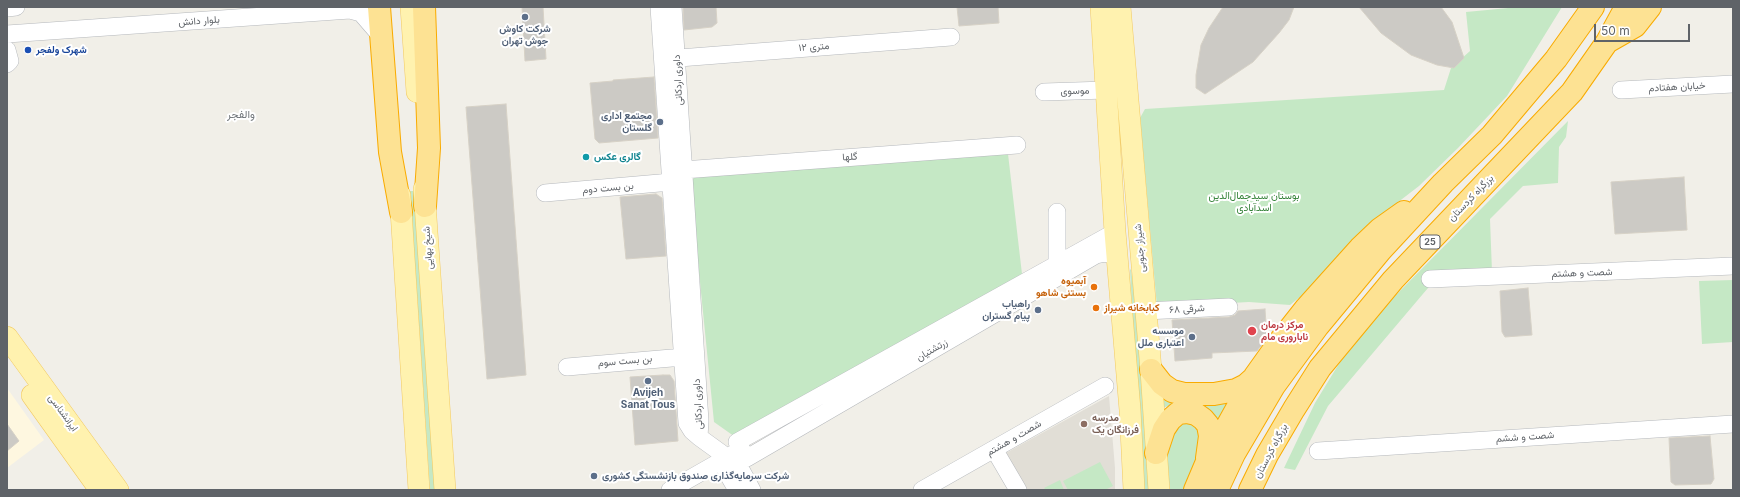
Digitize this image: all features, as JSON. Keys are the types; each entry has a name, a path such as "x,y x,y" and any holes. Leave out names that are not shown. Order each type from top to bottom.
{"highway":[{"path":"379,7 385,32 390,152 401,212"},
{"path":"424,7 429,148 425,206"},
{"path":"1556,59 1562,33 1577,7"},
{"path":"1218,490 1234,454 1278,380 1318,326 1382,250 1443,182 1492,135 1556,59 1593,7"},
{"name":"بزرگراه کردستان","path":"1250,490 1275,442 1320,368 1393,280 1572,92 1607,42 1626,7"},
{"path":"1607,42 1635,26 1650,7"},
{"path":"1195,490 1206,464 1256,376 1306,308 1360,248 1380,229 1443,182"},
{"path":"1151,370 1162,384 1172,391 1184,394 1214,394 1236,390 1246,385 1256,376"},
{"path":"1156,453 1164,429 1170,420 1178,413 1187,412 1196,414 1204,419 1208,425 1210,436 1206,464"}],"main road":[{"path":"385,32 388,7"},
{"name":"شیخ بهایی","path":"411,7 445,490"},
{"path":"1100,7 1115,232 1130,410 1134,490"},
{"name":"شیراز جنوبی","path":"1120,7 1151,370 1159,490"},
{"path":"401,212 419,490"},
{"name":"ایرانشناسی","path":"7,337 68,432 100,490"},
{"name":"ایرانشناسی","path":"7,361 118,490"}],"street":[{"path":"7,8 16,7"},
{"name":"داوری اردکانی","path":"659,7 670,58 683,170 689,356 687,423 692,431 699,437 739,466 752,490"},
{"name":"داوری اردکانی","path":"674,7 670,58 671,182 689,356"},
{"name":"بلوار دانش","path":"7,34 336,9 350,10 361,13 385,32"},
{"name":"۱۲ متری","path":"670,58 950,37"},
{"name":"خیابان هفتادم","path":"1620,90 1733,84"},
{"name":"موسوی","path":"1044,92 1106,90"},
{"name":"گلها","path":"683,170 1017,145"},
{"path":"671,182 683,170"},
{"name":"بن بست دوم","path":"545,193 671,182"},
{"path":"1057,212 1057,264"},
{"name":"زرتشتیان","path":"1115,232 737,442 747,458 1096,255 1105,253 1112,255 1116,260 1118,271"},
{"name":"شصت و هشتم","path":"1430,279 1733,266"},
{"name":"۶۸ شرقی","path":"1145,311 1228,308"},
{"name":"بن بست سوم","path":"567,367 689,356"},
{"name":"شصت و هشتم","path":"922,490 1105,386"},
{"name":"شصت و ششم","path":"1318,451 1733,424"},
{"path":"994,449 1018,490"},
{"path":"670,490 742,450"},
{"path":"726,458 724,465 736,490"}],"shaded area":[{"path":"7,388 44,440 7,468"},
{"name":"مدرسه فرزانگان یک","path":"1109,396 1115,468 1115,490 1027,490 1006,453"}],"green space":[{"name":"بوستان سیدجمال‌الدین اسدآبادی","path":"1519,7 1562,7 1507,96 1458,148 1419,186 1393,206 1316,284 1290,305 1249,302 1157,307 1140,118 1145,109 1444,90 1451,68 1470,51 1466,12"},
{"path":"1568,121 1566,137 1559,147 1558,183 1523,186 1490,219 1492,272 1439,275 1328,406 1295,470 1284,468 1315,403 1340,362 1389,302"},
{"path":"1008,154 1022,274 738,439 714,422 690,182 696,176"},
{"path":"410,191 416,191 440,490 430,490"},
{"path":"1130,269 1138,317 1150,490 1141,490"},
{"path":"1733,280 1733,342 1702,344 1699,281"},
{"path":"1157,389 1231,397 1215,425 1179,403 1158,409"},
{"path":"1188,417 1204,437 1187,490 1170,490 1166,450 1171,425"},
{"path":"1100,462 1113,486 1105,490 1068,490 1063,481"},
{"path":"1060,480 1064,490 1046,490 1044,488"}],"building":[{"path":"522,7 543,7 546,59 525,61"},
{"path":"683,7 716,7 717,23 712,27 684,30"},
{"path":"957,7 998,7 999,23 959,26"},
{"path":"1223,7 1294,7 1289,20 1253,62 1205,94 1196,88 1196,75 1201,45 1209,28"},
{"path":"1359,7 1441,7 1452,22 1464,58 1454,68 1437,65 1411,55 1381,33"},
{"path":"654,77 658,138 599,143 595,139 590,83"},
{"path":"506,104 526,375 487,379 466,107"},
{"path":"1684,177 1687,230 1615,234 1611,182"},
{"path":"656,194 662,198 666,256 626,259 620,197"},
{"path":"1528,288 1532,335 1505,337 1502,332 1500,291"},
{"path":"1265,309 1267,338 1257,351 1212,353 1212,358 1175,361 1172,320 1229,317 1235,315 1238,311"},
{"path":"670,375 674,381 678,441 635,445 630,377"},
{"path":"7,424 19,441 7,451"},
{"path":"1710,436 1714,479 1711,484 1675,485 1671,482 1669,438"}],"place":[{"name":"شرکت کاوش جوش تهران","path":"525,17"},
{"name":"شهرک ولفجر","path":"28,50"},
{"name":"مجتمع اداری گلستان","path":"660,122"},
{"name":"گالری عکس","path":"586,157"},
{"name":"آبمیوه بستنی شاهو","path":"1094,287"},
{"name":"کبابخانه شیراز","path":"1096,308"},
{"name":"راهیاب پیام گستران","path":"1038,310"},
{"name":"مرکز درمان ناباروری مام","path":"1252,331"},
{"name":"موسسه اعتباری ملل","path":"1192,337"},
{"name":"Avijeh Sanat Tous","path":"648,381"},
{"name":"مدرسه فرزانگان یک","path":"1084,424"},
{"name":"شرکت سرمایه‌گذاری صندوق بازنشستگی کشوری","path":"594,476"}],"district":[{"name":"والفجر","path":"241,115"}]}
